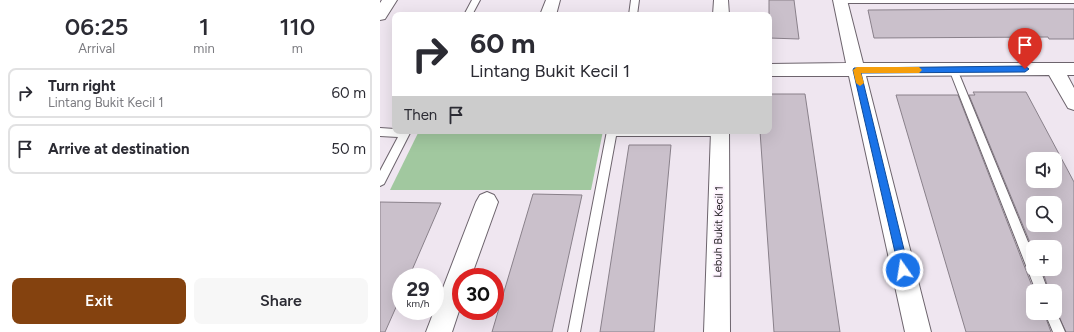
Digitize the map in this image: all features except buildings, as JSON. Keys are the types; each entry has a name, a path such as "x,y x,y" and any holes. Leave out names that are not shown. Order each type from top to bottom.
{"street":[{"path":"380,15 390,0"},
{"path":"549,12 553,0"},
{"path":"721,0 721,12"},
{"path":"840,1 918,332"},
{"path":"1054,69 1074,103"},
{"path":"772,70 1074,69"},
{"name":"Lebuh Bukit Kecil 1","path":"717,332 720,134"},
{"path":"439,332 487,202"}],"lane":[{"path":"470,12 476,0"},
{"path":"633,12 635,0"},
{"path":"840,1 1074,1"},
{"path":"953,69 1026,251"},
{"path":"380,132 392,132"},
{"path":"380,181 405,134"},
{"path":"574,332 611,134"},
{"path":"1054,320 1059,332"}],"green space":[{"path":"418,134 602,134 591,190 390,190"}],"slow traffic":[{"path":"860,83 857,70 919,70"}],"route":[{"path":"903,270 857,70 1025,69"}]}
